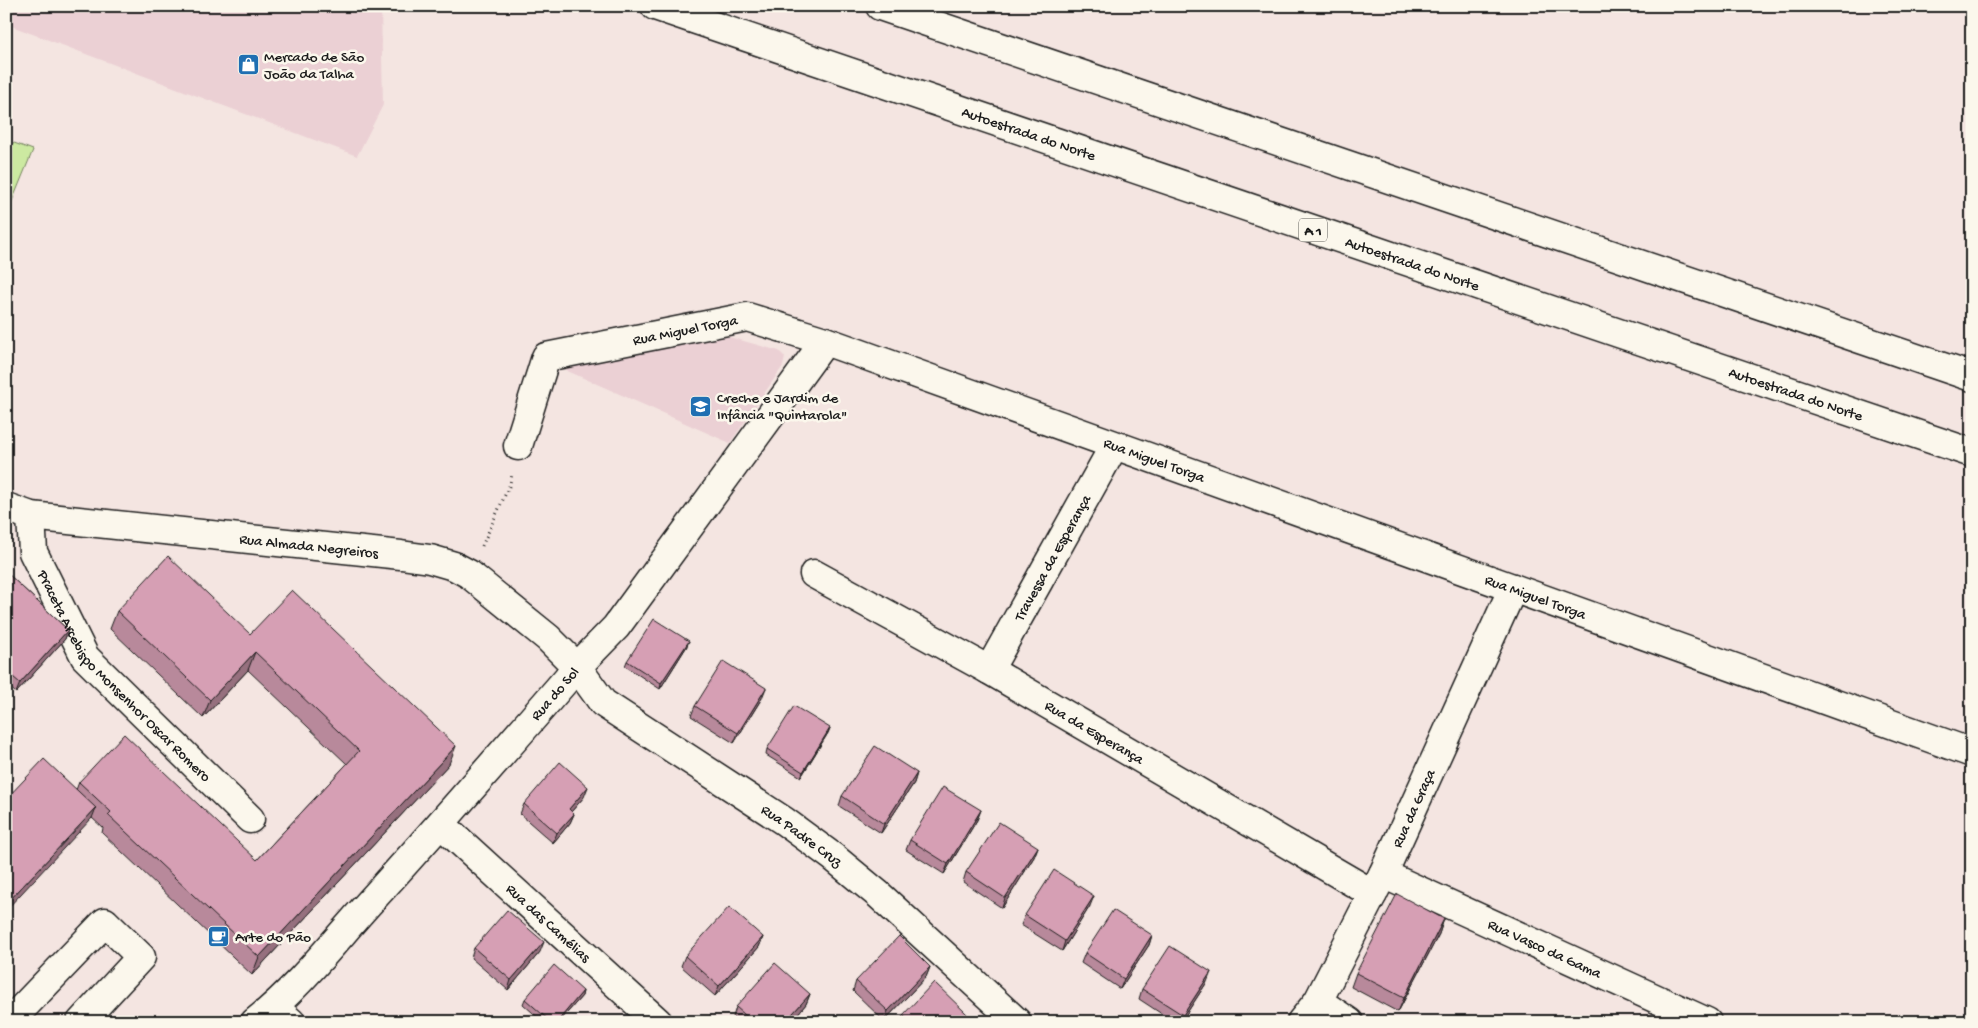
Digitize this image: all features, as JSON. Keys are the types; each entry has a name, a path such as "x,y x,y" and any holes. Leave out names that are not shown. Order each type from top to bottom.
{"main road":[{"name":"Autoestrada do Norte","path":"655,6 1972,453"},
{"path":"880,6 1972,377"},
{"name":"Rua Miguel Torga","path":"518,446 546,357 747,317 825,341 1972,753"},
{"name":"Rua do Sol","path":"273,1017 577,667 616,627 825,341"},
{"name":"Travessa da Esperança","path":"989,670 1114,446"},
{"name":"Rua Almada Negreiros","path":"18,512 430,558 454,566 469,574 548,638 577,667"},
{"name":"Praceta Arcebispo Monsenhor Oscar Romero","path":"18,512 33,552 85,657 250,819"},
{"name":"Rua da Esperança","path":"814,574 1378,884"},
{"name":"Rua da Graça","path":"1300,1022 1318,1001 1378,884 1513,588"},
{"name":"Rua Padre Cruz","path":"577,667 602,702 784,821 833,857 879,895 1017,1022"},
{"name":"Rua das Camélias","path":"441,824 658,1022"},
{"name":"Rua Vasco da Gama","path":"1378,884 1706,1022"},
{"path":"9,1022 105,922 141,957 81,1022"},
{"path":"1318,1001 1349,1022"}],"path":[{"path":"469,574 510,484 518,446"}],"shaded area":[{"name":"Mercado de São João da Talha","path":"6,6 381,6 383,105 357,156 6,24"},
{"name":"Creche e Jardim de Infância \"Quintarola\"","path":"726,336 779,351 785,357 783,366 730,443 563,369 564,365"}],"green space":[{"path":"6,140 33,150 6,216"}],"building":[{"path":"168,556 250,634 292,590 456,746 259,957 108,815 111,812 79,782 124,734 257,860 359,751 255,652 210,700 117,611"},
{"path":"6,572 68,630 20,683 6,671"},
{"path":"654,619 689,641 661,683 627,661"},
{"path":"723,661 766,688 738,733 695,706"},
{"path":"794,706 830,728 803,772 767,749"},
{"path":"875,746 917,773 884,824 842,796"},
{"path":"44,759 96,808 6,904 6,799"},
{"path":"560,762 588,787 569,809 574,814 557,833 524,804"},
{"path":"943,787 981,810 948,864 910,840"},
{"path":"999,822 1038,847 1005,898 966,872"},
{"path":"1054,870 1094,896 1065,941 1025,915"},
{"path":"1397,894 1444,919 1404,998 1356,973"},
{"path":"729,907 763,937 719,986 685,956"},
{"path":"507,910 544,942 511,980 474,948"},
{"path":"1113,910 1152,935 1124,979 1085,953"},
{"path":"899,936 930,967 888,1011 856,981"},
{"path":"1170,946 1211,972 1183,1015 1142,989"},
{"path":"775,963 810,994 785,1022 753,1022 736,1007"},
{"path":"554,965 583,991 557,1022 551,1022 525,999"},
{"path":"934,982 967,1014 959,1022 910,1022 903,1015"}],"place":[{"name":"Mercado de São João da Talha","path":"248,65"},
{"name":"Creche e Jardim de Infância \"Quintarola\"","path":"701,406"},
{"name":"Arte do Pão","path":"219,936"}]}
